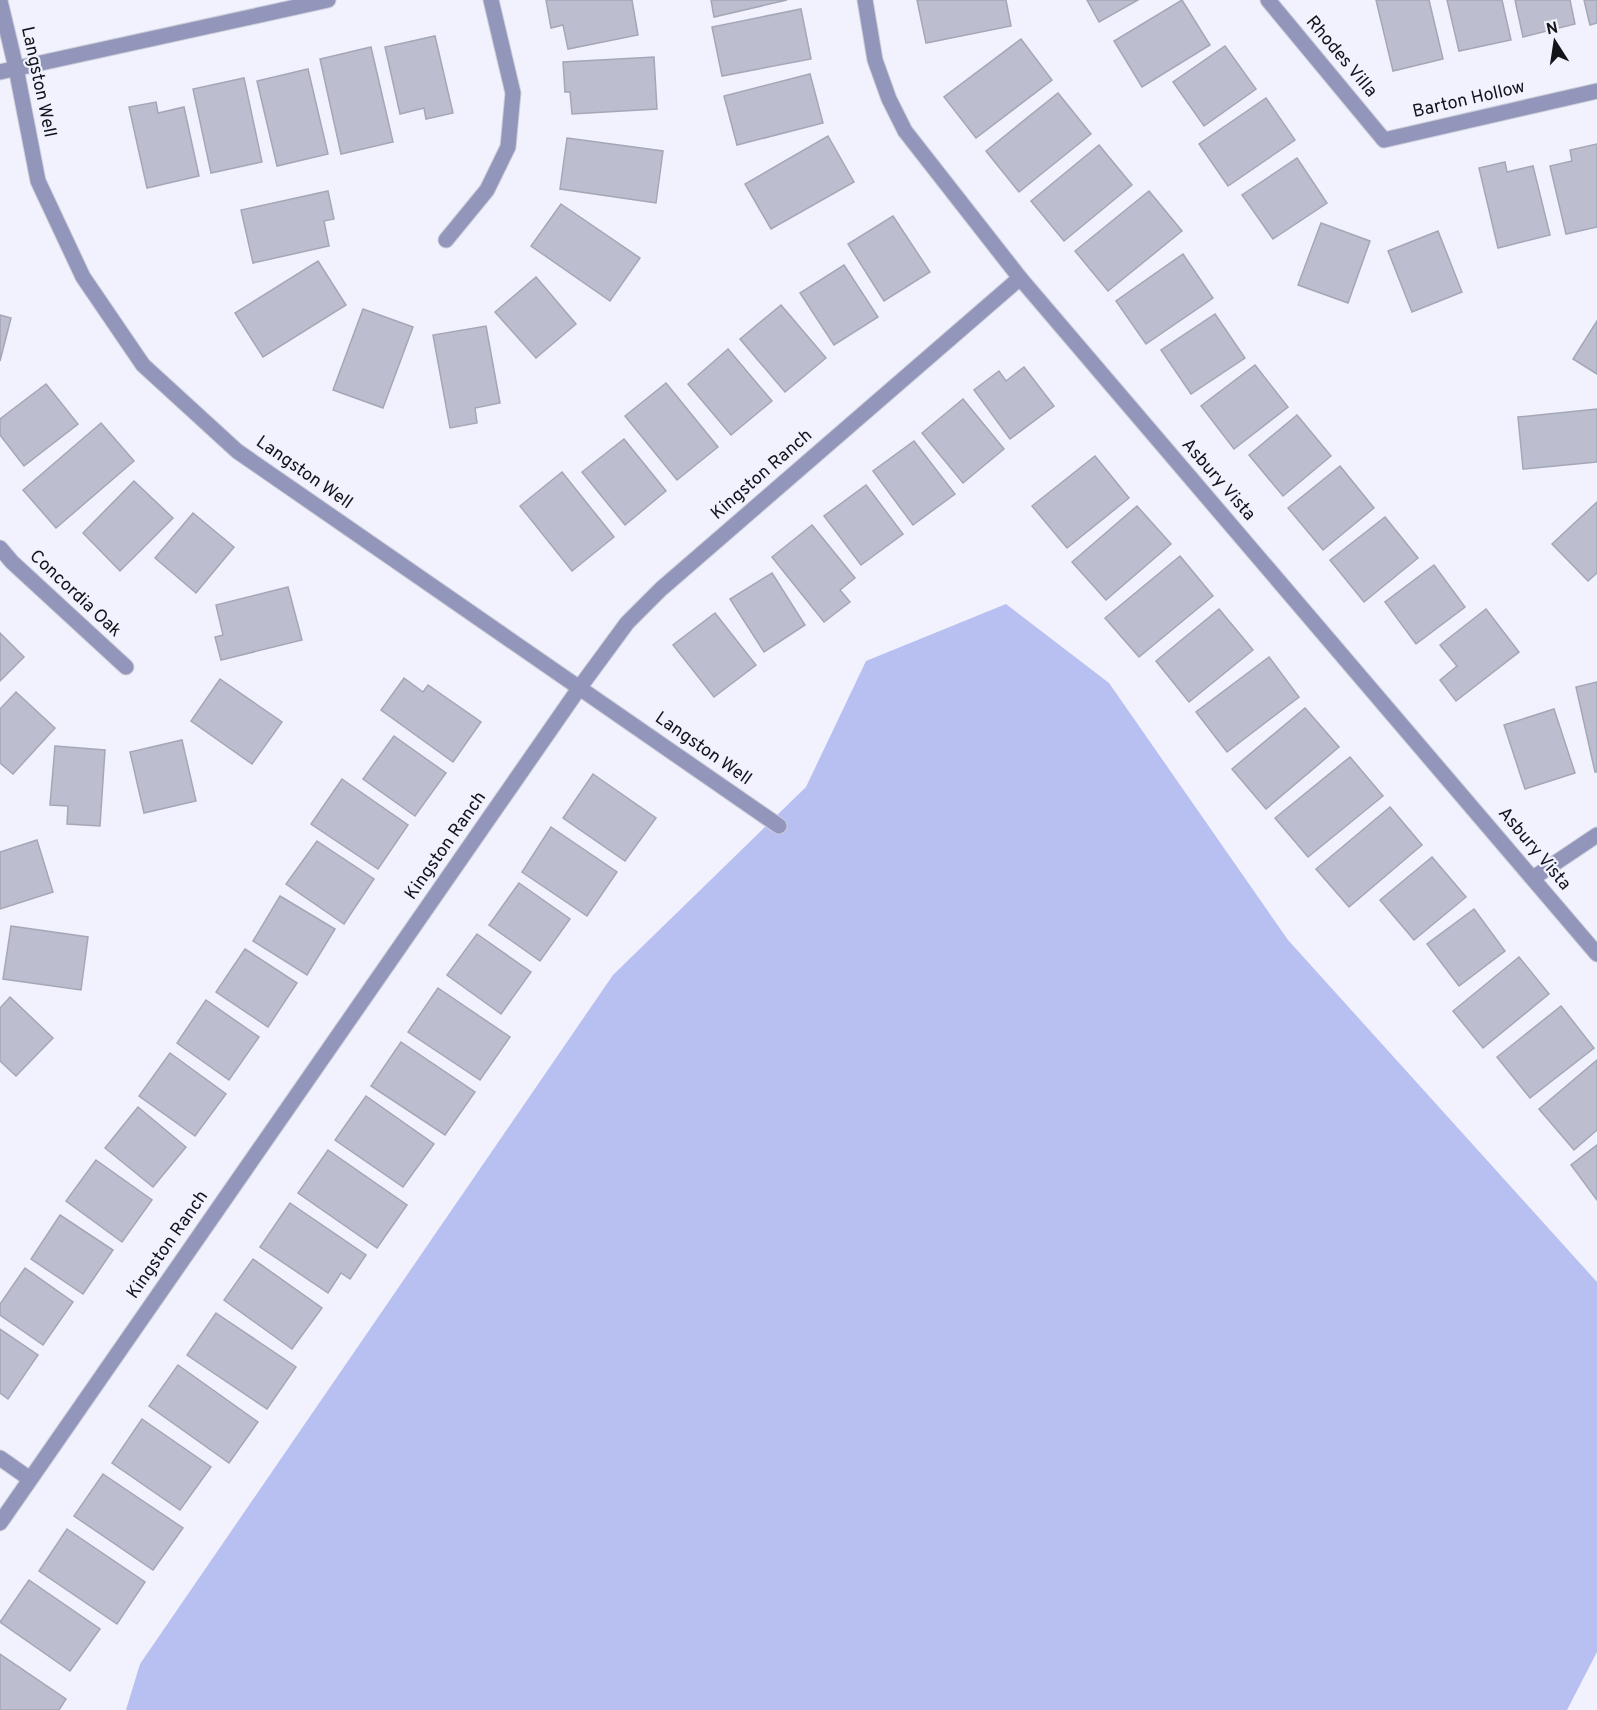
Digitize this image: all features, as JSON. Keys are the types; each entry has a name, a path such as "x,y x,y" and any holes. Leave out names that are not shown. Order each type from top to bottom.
{"street":[{"path":"0,72 328,0"},
{"path":"446,240 487,190 508,147 513,93 491,0"},
{"name":"Asbury Vista","path":"865,0 875,60 888,99 905,131 1020,278 1597,954"},
{"name":"Rhodes Villa","path":"1268,0 1384,140"},
{"name":"Langston Well","path":"0,1 38,181 83,277 143,365 237,451 779,826"},
{"name":"Barton Hollow","path":"1384,140 1597,91"},
{"name":"Kingston Ranch","path":"0,1523 580,687 627,623 661,589 1020,278"},
{"name":"Concordia Oak","path":"0,548 12,562 126,667"},
{"path":"1533,878 1597,836"},
{"path":"0,1458 30,1479"}],"shaded area":[{"path":"1006,604 1109,683 1288,940 1597,1282 1597,1652 1567,1710 126,1710 140,1664 613,975 806,787 866,661"}],"building":[{"path":"546,0 632,0 638,35 568,49 563,25 551,28"},
{"path":"711,0 787,0 714,17"},
{"path":"917,0 1006,0 1011,26 926,43"},
{"path":"1087,0 1138,0 1099,22"},
{"path":"1182,0 1210,45 1142,87 1114,41"},
{"path":"1376,0 1429,0 1443,59 1393,71"},
{"path":"1447,0 1502,0 1511,40 1459,51"},
{"path":"1515,0 1570,0 1575,24 1523,37"},
{"path":"1584,0 1597,0 1597,23 1590,25"},
{"path":"801,9 811,59 722,76 712,27"},
{"path":"435,36 453,113 426,119 424,108 400,114 385,47"},
{"path":"1021,39 1052,80 976,138 944,97"},
{"path":"1225,46 1256,89 1204,126 1173,82"},
{"path":"371,47 393,142 341,154 320,59"},
{"path":"654,57 657,109 572,114 570,92 565,92 563,62"},
{"path":"308,69 328,154 277,166 257,81"},
{"path":"810,74 823,123 737,145 724,96"},
{"path":"244,78 262,162 211,173 193,89"},
{"path":"1058,93 1091,134 1019,192 986,151"},
{"path":"1266,98 1295,140 1228,186 1199,144"},
{"path":"156,102 158,113 184,107 199,176 147,188 129,107"},
{"path":"828,136 854,182 771,229 745,184"},
{"path":"567,138 663,151 656,203 560,189"},
{"path":"1597,144 1597,227 1566,234 1550,166 1572,161 1570,150"},
{"path":"1099,145 1132,185 1064,241 1031,201"},
{"path":"1297,158 1327,203 1273,239 1242,195"},
{"path":"1505,162 1507,172 1533,166 1550,235 1498,248 1479,168"},
{"path":"328,191 334,219 324,221 329,246 253,263 241,210"},
{"path":"1149,191 1182,231 1108,291 1075,251"},
{"path":"561,204 640,258 610,301 531,246"},
{"path":"893,216 930,272 884,301 848,244"},
{"path":"1321,223 1370,241 1348,303 1298,285"},
{"path":"1438,231 1462,292 1412,312 1388,251"},
{"path":"1183,254 1213,298 1146,344 1116,301"},
{"path":"318,261 346,305 263,357 235,313"},
{"path":"844,265 878,317 834,345 800,293"},
{"path":"536,277 576,324 536,358 495,312"},
{"path":"781,305 826,358 785,392 740,339"},
{"path":"363,309 413,327 383,408 333,390"},
{"path":"1215,314 1245,358 1191,394 1161,350"},
{"path":"0,315 11,318 0,361"},
{"path":"1597,321 1597,374 1573,359"},
{"path":"486,326 500,403 475,408 477,423 450,428 433,335"},
{"path":"728,349 772,401 731,435 688,384"},
{"path":"1255,365 1288,407 1234,449 1201,406"},
{"path":"1024,367 1054,406 1010,439 974,390 999,371 1006,381"},
{"path":"666,383 718,447 677,480 625,416"},
{"path":"46,384 78,424 24,466 0,435 0,419"},
{"path":"963,399 1004,449 963,483 922,433"},
{"path":"1597,409 1597,462 1523,469 1518,417"},
{"path":"1297,415 1331,456 1283,496 1249,455"},
{"path":"101,423 134,461 56,528 23,490"},
{"path":"624,439 666,491 625,525 582,472"},
{"path":"914,441 955,494 913,525 873,471"},
{"path":"1095,456 1129,498 1067,548 1032,506"},
{"path":"1340,466 1374,508 1323,550 1288,508"},
{"path":"562,472 614,537 572,571 520,506"},
{"path":"134,481 173,518 120,571 83,533"},
{"path":"866,485 903,534 861,565 824,516"},
{"path":"1597,502 1597,573 1588,581 1552,544"},
{"path":"1137,506 1171,544 1106,600 1072,562"},
{"path":"193,513 234,547 196,593 155,558"},
{"path":"1385,517 1418,558 1364,602 1330,560"},
{"path":"812,525 855,578 840,590 850,602 824,622 772,557"},
{"path":"1180,556 1213,596 1139,657 1105,618"},
{"path":"1434,565 1465,607 1416,644 1385,602"},
{"path":"772,573 805,625 764,652 730,599"},
{"path":"288,587 302,640 221,660 215,637 223,635 216,605"},
{"path":"1219,609 1253,650 1189,702 1156,661"},
{"path":"1486,609 1519,652 1456,701 1440,680 1457,666 1440,645"},
{"path":"715,613 756,665 714,697 673,645"},
{"path":"0,633 24,657 0,681"},
{"path":"1269,657 1299,697 1227,752 1196,712"},
{"path":"404,678 423,692 428,685 481,722 453,762 381,710"},
{"path":"220,679 282,722 252,764 191,721"},
{"path":"1597,682 1597,772 1595,772 1576,687"},
{"path":"16,692 55,728 13,774 0,763 0,709"},
{"path":"1305,708 1339,747 1266,809 1232,769"},
{"path":"1554,709 1575,773 1525,789 1504,725"},
{"path":"394,736 446,773 415,816 363,779"},
{"path":"182,740 196,801 144,813 130,752"},
{"path":"55,746 105,750 100,826 67,824 68,806 50,805"},
{"path":"1350,757 1383,796 1308,857 1275,818"},
{"path":"593,774 656,818 625,861 563,818"},
{"path":"342,779 408,825 378,869 311,824"},
{"path":"1390,807 1422,845 1349,907 1316,869"},
{"path":"551,827 617,872 587,916 522,872"},
{"path":"37,840 53,892 0,909 0,852"},
{"path":"317,841 374,879 344,924 286,884"},
{"path":"1432,857 1466,897 1414,940 1380,900"},
{"path":"519,883 570,919 540,961 489,925"},
{"path":"280,896 335,929 307,975 253,941"},
{"path":"1474,909 1505,951 1459,986 1427,944"},
{"path":"11,926 88,937 81,990 3,979"},
{"path":"477,934 531,972 501,1014 447,975"},
{"path":"245,949 297,983 268,1027 216,992"},
{"path":"1519,957 1549,994 1483,1048 1453,1011"},
{"path":"438,988 510,1037 480,1080 408,1032"},
{"path":"10,997 53,1038 16,1076 0,1061 0,1008"},
{"path":"206,1000 259,1037 229,1080 177,1043"},
{"path":"1561,1006 1594,1048 1530,1098 1497,1057"},
{"path":"401,1042 475,1092 445,1135 371,1086"},
{"path":"170,1053 226,1094 195,1136 139,1096"},
{"path":"1597,1060 1597,1130 1574,1150 1539,1109"},
{"path":"366,1096 434,1144 403,1187 335,1140"},
{"path":"138,1107 186,1147 153,1187 105,1148"},
{"path":"1597,1145 1597,1200 1571,1165"},
{"path":"328,1150 407,1205 377,1248 298,1193"},
{"path":"96,1160 152,1200 122,1242 66,1201"},
{"path":"290,1203 366,1255 350,1279 341,1273 328,1293 260,1247"},
{"path":"60,1215 113,1250 83,1294 31,1259"},
{"path":"253,1259 322,1308 292,1349 224,1300"},
{"path":"25,1268 73,1302 43,1345 0,1315 0,1304"},
{"path":"216,1313 296,1367 267,1409 187,1355"},
{"path":"0,1329 38,1355 8,1399 0,1393"},
{"path":"178,1365 258,1422 229,1463 149,1406"},
{"path":"142,1419 211,1467 180,1510 112,1463"},
{"path":"103,1474 183,1528 153,1570 74,1516"},
{"path":"67,1529 145,1582 117,1624 39,1571"},
{"path":"29,1580 100,1629 70,1671 0,1622"},
{"path":"0,1654 66,1699 59,1710 0,1710"}]}
